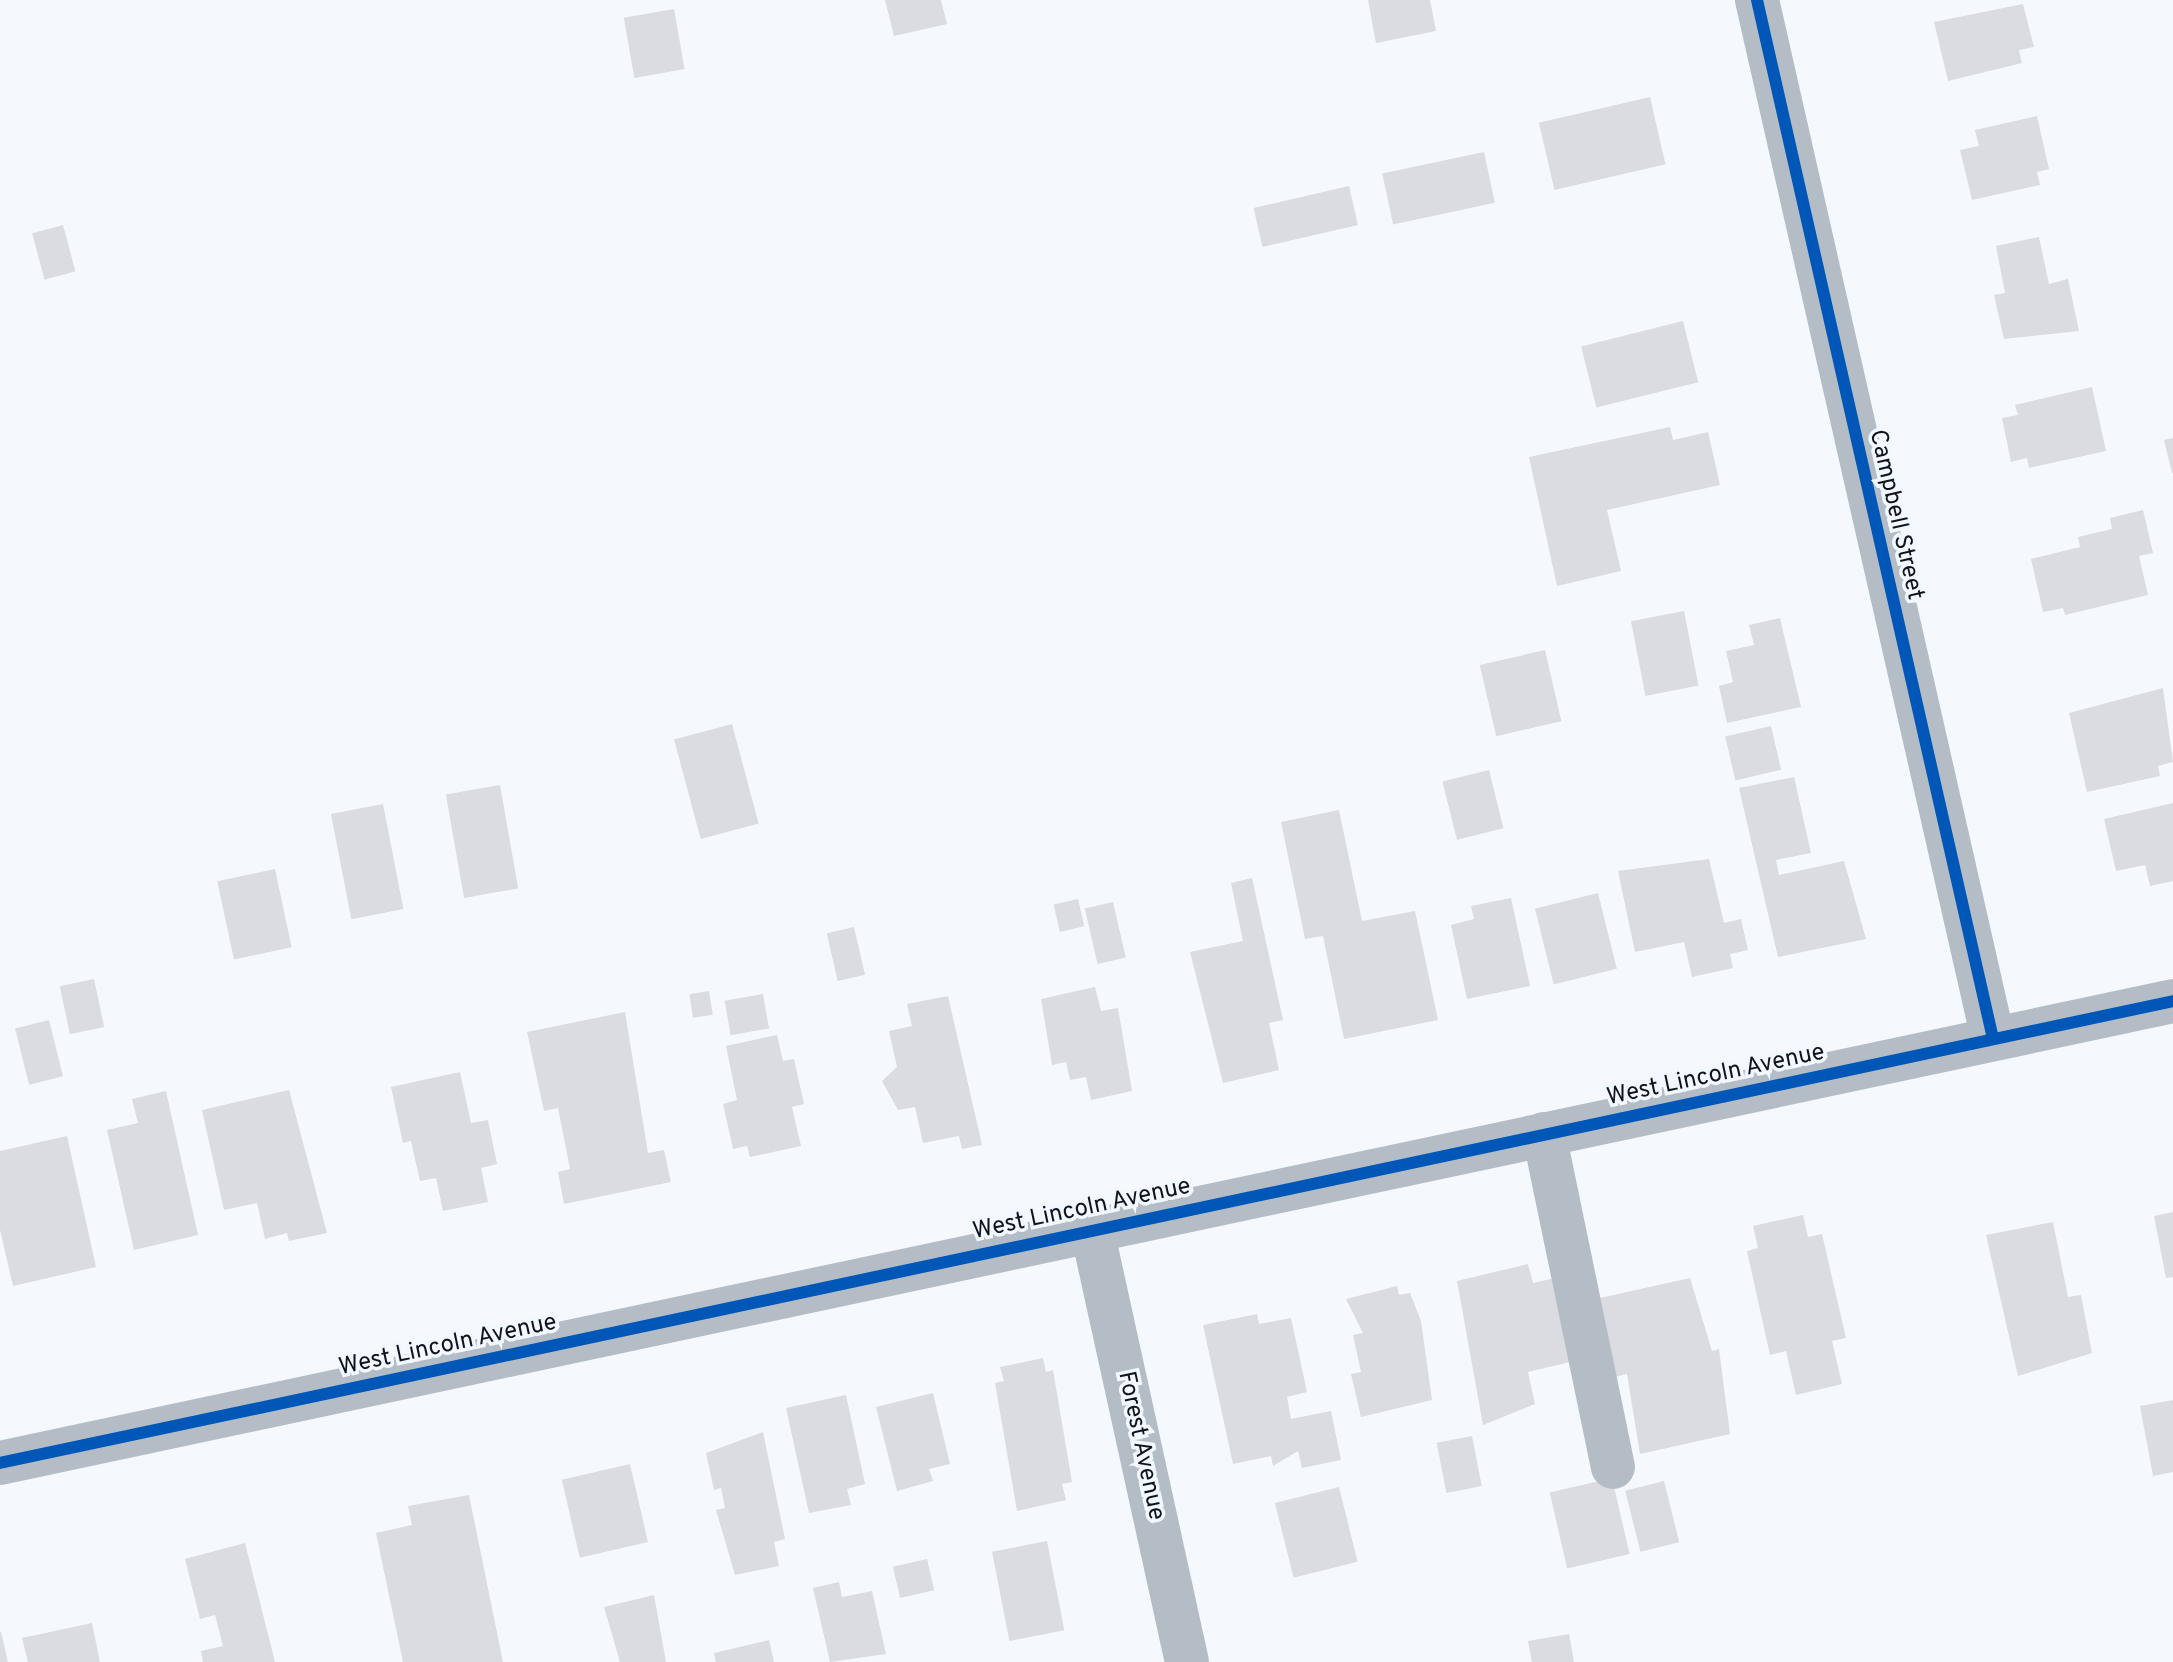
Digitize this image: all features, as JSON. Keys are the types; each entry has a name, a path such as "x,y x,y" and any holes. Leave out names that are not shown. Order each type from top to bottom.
{"street":[{"name":"Campbell Street","path":"1757,0 1993,1039"},
{"name":"West Lincoln Avenue","path":"0,1463 2173,1001"},
{"path":"1544,1134 1613,1467"},
{"name":"Forest Avenue","path":"1092,1230 1187,1662"}],"building":[{"path":"885,0 941,0 947,24 894,36"},
{"path":"1368,0 1430,0 1436,31 1376,43"},
{"path":"2023,4 2034,47 2019,50 2022,63 1948,81 1934,22"},
{"path":"674,9 685,69 634,78 624,18"},
{"path":"1650,97 1666,164 1554,190 1539,123"},
{"path":"2037,116 2049,169 2037,172 2040,185 1972,200 1960,150 1979,146 1975,130"},
{"path":"1484,152 1495,203 1393,224 1382,174"},
{"path":"1349,186 1358,225 1263,247 1254,208"},
{"path":"63,225 75,271 45,280 32,233"},
{"path":"2039,237 2049,284 2068,279 2079,331 2004,339 1994,295 2005,293 1996,246"},
{"path":"1683,321 1698,382 1596,408 1581,346"},
{"path":"2092,387 2106,451 2029,468 2027,458 2011,462 2002,418 2018,415 2015,405"},
{"path":"1670,427 1673,440 1708,432 1720,485 1607,510 1621,571 1557,586 1529,457"},
{"path":"2173,438 2173,473 2172,473 2164,440"},
{"path":"2143,510 2153,553 2139,556 2148,595 2065,615 2063,608 2043,612 2031,559 2080,547 2078,537 2112,529 2110,518"},
{"path":"1684,611 1699,686 1645,696 1631,621"},
{"path":"1780,618 1801,707 1727,723 1719,686 1733,682 1726,651 1754,645 1749,625"},
{"path":"1545,650 1561,721 1496,736 1480,665"},
{"path":"2163,688 2173,762 2158,766 2160,776 2087,792 2069,713"},
{"path":"732,724 759,823 701,839 674,740"},
{"path":"1771,726 1781,770 1735,780 1725,737"},
{"path":"1489,770 1504,828 1457,840 1442,782"},
{"path":"1794,777 1811,853 1776,860 1779,875 1844,861 1866,939 1778,957 1739,788"},
{"path":"500,785 518,888 464,898 446,795"},
{"path":"2173,803 2173,881 2150,886 2145,865 2116,871 2104,819"},
{"path":"383,804 403,909 351,919 331,814"},
{"path":"1339,810 1362,921 1415,911 1438,1020 1344,1039 1323,936 1305,939 1281,822"},
{"path":"1709,859 1724,923 1741,919 1748,950 1730,954 1733,968 1692,977 1684,942 1635,952 1618,871"},
{"path":"275,869 292,947 234,960 217,881"},
{"path":"1252,878 1283,1020 1269,1023 1279,1070 1223,1083 1190,952 1243,941 1231,883"},
{"path":"1598,893 1617,969 1554,984 1535,909"},
{"path":"1511,898 1530,986 1467,999 1451,925 1474,919 1471,906"},
{"path":"1078,899 1084,926 1060,932 1054,905"},
{"path":"1113,902 1126,958 1098,964 1085,909"},
{"path":"854,927 865,975 838,981 827,933"},
{"path":"94,979 104,1027 70,1034 60,986"},
{"path":"1095,987 1101,1011 1118,1008 1132,1091 1091,1100 1086,1077 1070,1080 1066,1062 1052,1065 1041,999"},
{"path":"709,991 713,1015 693,1018 689,994"},
{"path":"763,994 769,1028 731,1035 725,1001"},
{"path":"948,996 982,1145 962,1149 959,1136 923,1143 915,1107 898,1110 882,1081 897,1067 889,1031 912,1026 907,1004"},
{"path":"625,1012 648,1153 664,1150 671,1182 564,1204 558,1172 570,1169 558,1108 544,1111 527,1032"},
{"path":"49,1020 63,1076 29,1085 15,1028"},
{"path":"777,1035 783,1061 794,1059 804,1104 792,1107 801,1146 750,1157 747,1146 733,1149 723,1104 737,1100 726,1046"},
{"path":"460,1072 471,1123 488,1120 497,1164 481,1168 488,1202 443,1211 436,1178 420,1181 411,1141 403,1143 391,1087"},
{"path":"289,1090 327,1233 289,1241 287,1233 265,1239 257,1203 224,1210 202,1110"},
{"path":"166,1091 198,1235 134,1250 107,1130 138,1123 132,1099"},
{"path":"67,1136 96,1267 13,1286 0,1230 0,1151"},
{"path":"2173,1212 2173,1277 2166,1278 2154,1216"},
{"path":"1803,1215 1808,1237 1822,1234 1846,1338 1832,1341 1842,1384 1796,1395 1786,1351 1770,1355 1747,1251 1758,1248 1753,1226"},
{"path":"2053,1222 2068,1297 2081,1295 2092,1353 2018,1376 1986,1235"},
{"path":"1528,1264 1533,1283 1563,1276 1583,1359 1528,1372 1535,1404 1483,1425 1457,1281"},
{"path":"1690,1278 1712,1351 1719,1349 1730,1434 1640,1454 1627,1374 1611,1378 1600,1298"},
{"path":"1397,1286 1399,1295 1410,1293 1421,1321 1432,1400 1361,1417 1351,1374 1361,1372 1353,1335 1363,1333 1346,1299"},
{"path":"1257,1314 1259,1324 1291,1318 1307,1392 1287,1397 1291,1419 1331,1411 1341,1460 1302,1468 1298,1451 1273,1466 1271,1456 1233,1464 1203,1325"},
{"path":"1043,1358 1046,1372 1053,1370 1072,1482 1062,1484 1066,1500 1017,1511 995,1383 1004,1381 1000,1367"},
{"path":"933,1393 950,1464 929,1469 933,1481 897,1491 876,1407"},
{"path":"846,1395 865,1484 847,1489 851,1505 809,1513 786,1408"},
{"path":"2173,1400 2173,1472 2153,1476 2140,1406"},
{"path":"763,1432 785,1539 774,1542 779,1566 735,1575 716,1510 725,1508 721,1488 714,1490 706,1453"},
{"path":"1472,1436 1482,1486 1446,1493 1437,1443"},
{"path":"630,1464 648,1542 580,1558 562,1480"},
{"path":"1612,1478 1630,1554 1567,1568 1550,1492"},
{"path":"1664,1481 1679,1542 1640,1552 1625,1491"},
{"path":"1339,1487 1358,1562 1294,1578 1275,1503"},
{"path":"469,1495 503,1662 403,1662 376,1533 412,1525 408,1506"},
{"path":"1047,1541 1064,1630 1009,1641 992,1552"},
{"path":"245,1543 275,1662 203,1662 201,1651 223,1646 215,1615 200,1619 185,1559"},
{"path":"927,1559 934,1590 900,1598 893,1567"},
{"path":"839,1582 842,1597 872,1591 886,1654 830,1662 813,1588"},
{"path":"654,1595 666,1662 620,1662 604,1607"},
{"path":"92,1623 100,1662 28,1662 22,1638"},
{"path":"1,1632 8,1662 0,1662"},
{"path":"1569,1634 1574,1662 1532,1662 1528,1641"},
{"path":"769,1640 774,1662 716,1662 714,1653"}],"cycle path":[{"path":"1757,0 1993,1039"},
{"path":"0,1463 2173,1001"}]}
